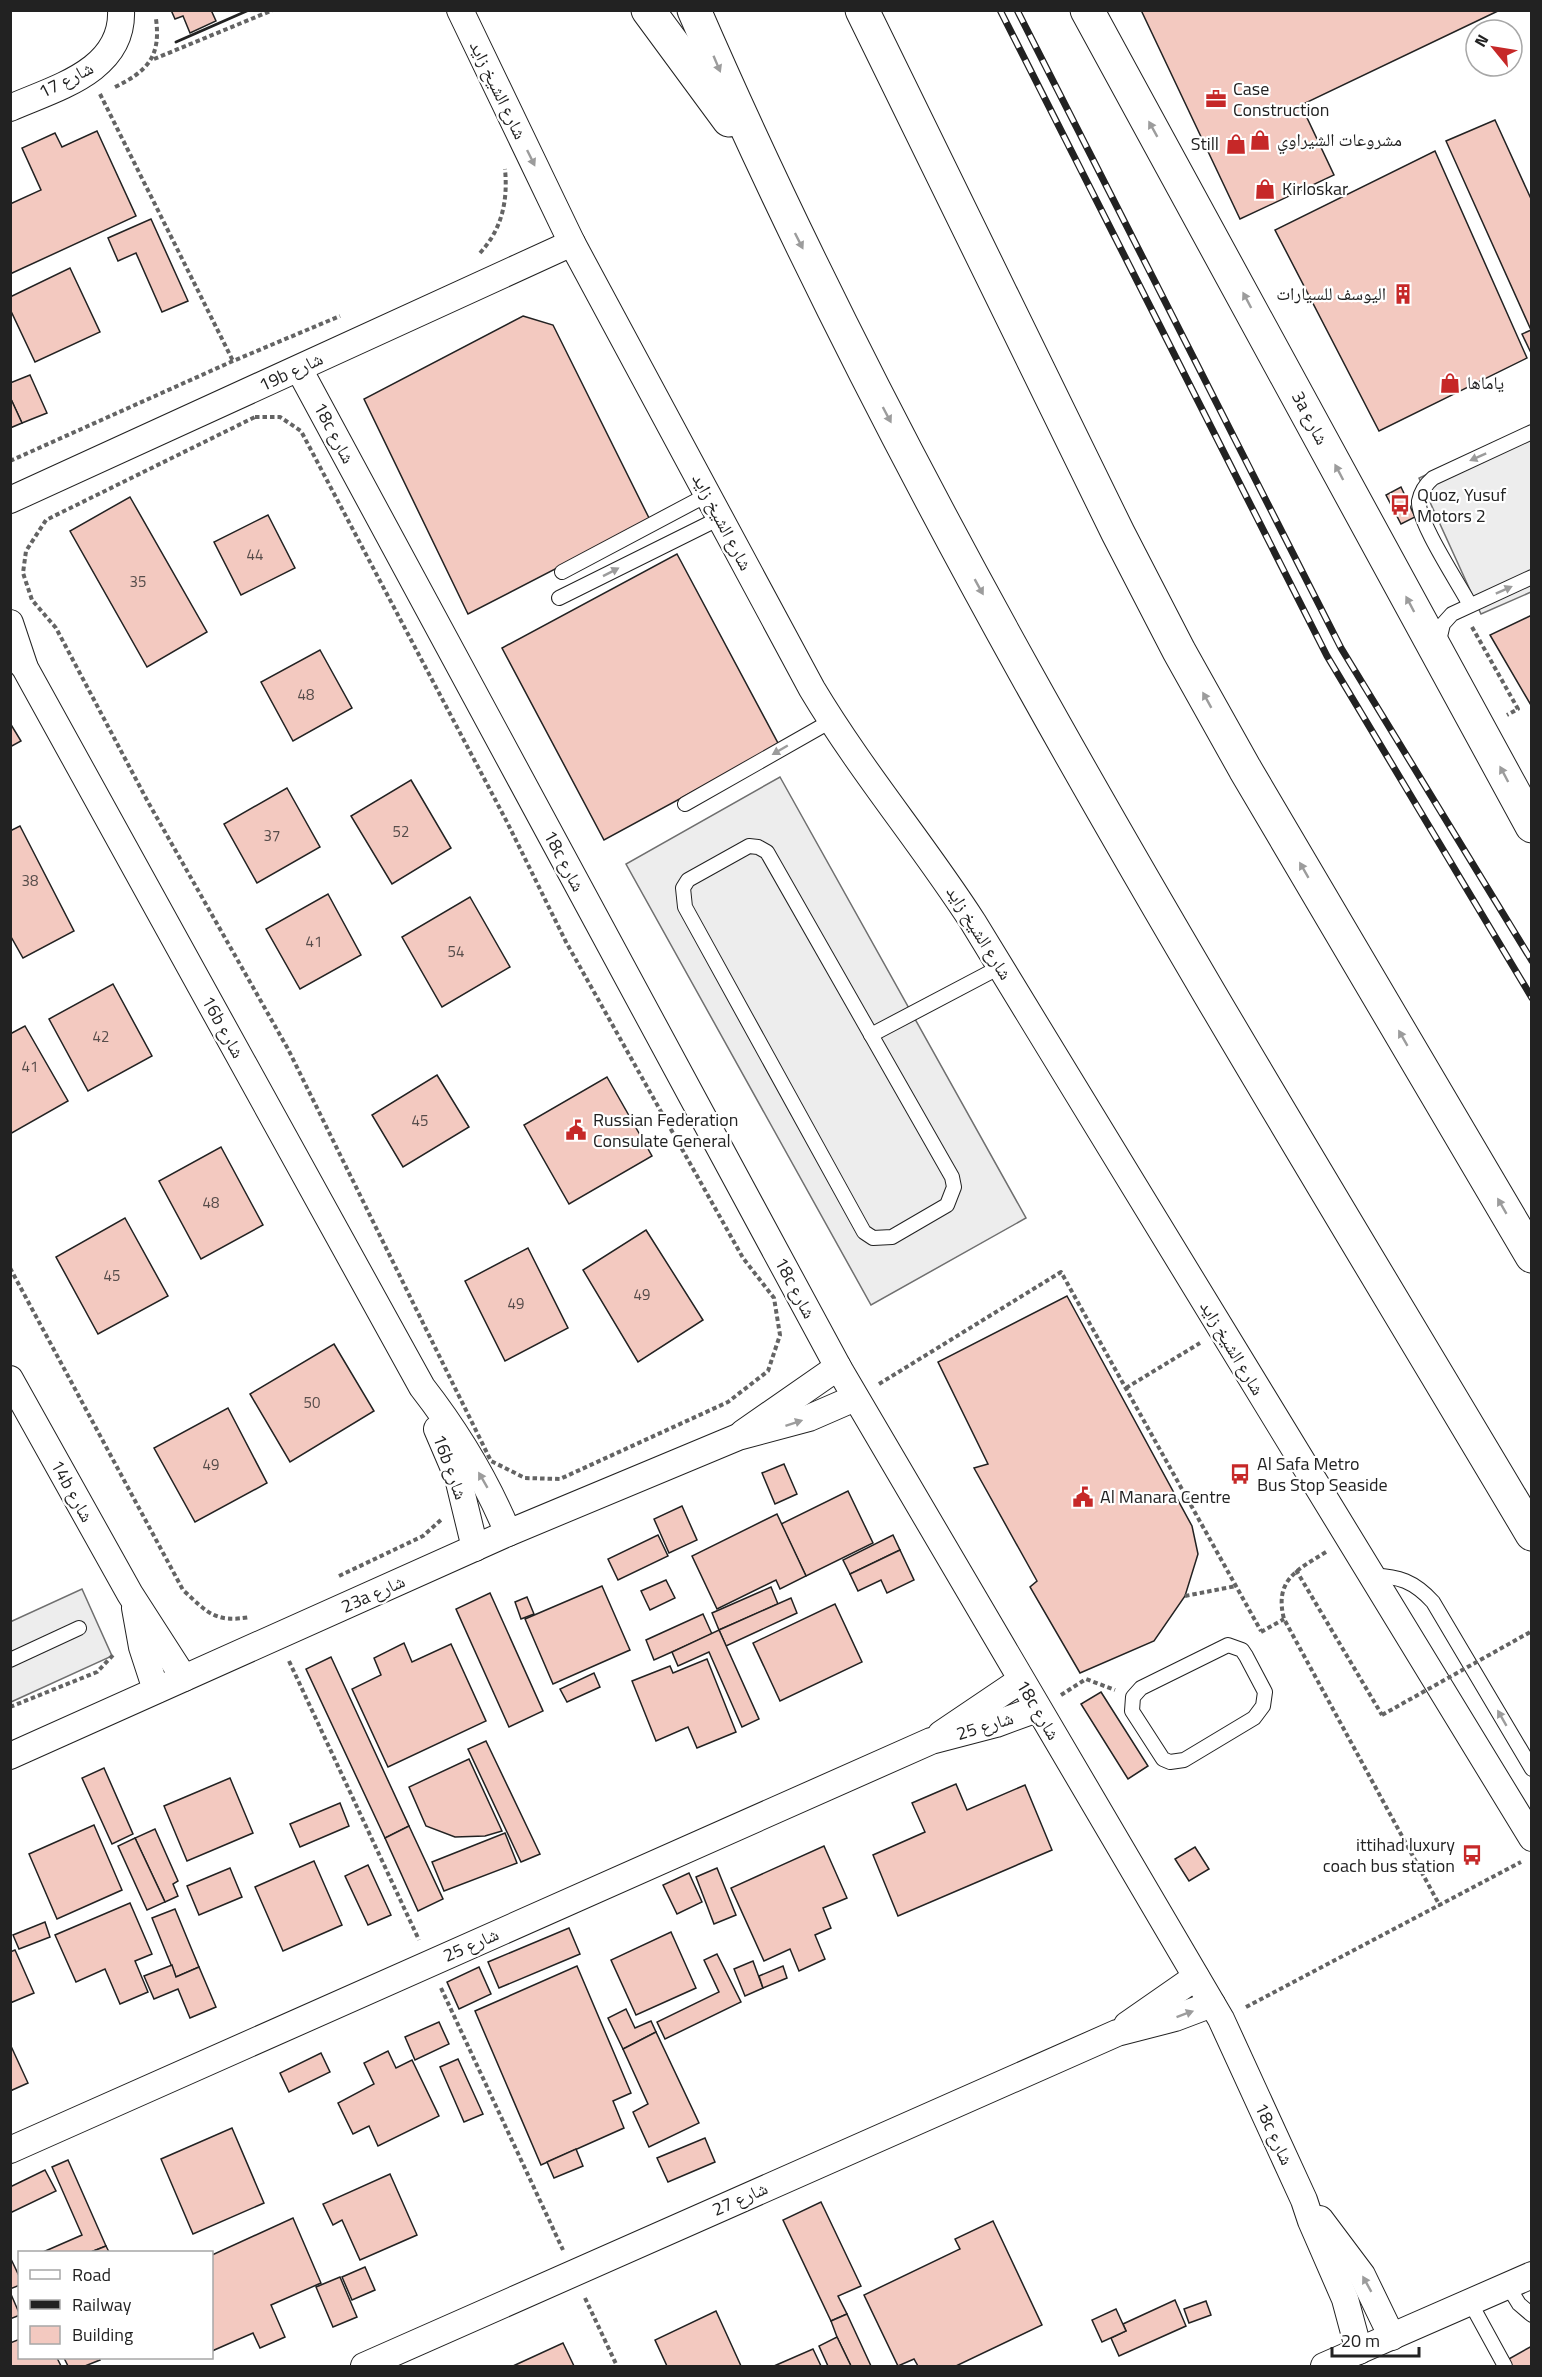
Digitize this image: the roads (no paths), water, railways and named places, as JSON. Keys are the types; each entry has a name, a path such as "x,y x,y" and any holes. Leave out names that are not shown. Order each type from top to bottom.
{"main road":[{"path":"648,10 711,99 755,152"},
{"path":"693,10 755,152 879,401 1053,721 1148,889 1532,1534"},
{"path":"862,10 1118,533 1179,651 1245,769 1532,1256"},
{"name":"3a شارع","path":"1087,10 1532,826"},
{"path":"1110,10 1112,55"}],"street":[{"name":"شارع 17","path":"10,108 88,73 103,61 114,44 122,24 121,10"},
{"name":"شارع الشيخ زايد","path":"460,10 572,243 831,721 884,798 946,879 1371,1576 1528,1849"},
{"name":"19b شارع","path":"10,500 572,243"},
{"name":"18c شارع","path":"299,369 855,1398 1217,2012 1304,2200 1345,2299 1359,2351"},
{"name":"16b شارع","path":"10,623 18,659 422,1387 460,1440 488,1489 508,1533"},
{"name":"23a شارع","path":"738,1437 776,1407 838,1366"},
{"name":"14b شارع","path":"10,1380 134,1602 184,1678"},
{"name":"16b شارع","path":"422,1387 431,1418 458,1478 475,1548"},
{"name":"23a شارع","path":"10,1756 508,1533 738,1437 809,1418 855,1398"},
{"name":"14b شارع","path":"134,1602 142,1647 156,1690"},
{"name":"شارع 25","path":"931,1741 1021,1680"},
{"name":"شارع 25","path":"10,2150 931,1741 996,1724 1038,1709"},
{"name":"شارع 27","path":"1117,2033 1196,1977"},
{"name":"شارع 27","path":"364,2367 1117,2033 1175,2018 1217,2012"},
{"name":"18c شارع","path":"1304,2200 1362,2275 1392,2337"},
{"path":"1324,2367 1532,2275"}],"lane":[{"path":"1466,607 1419,509 1419,500 1427,484 1441,474 1532,432"},
{"path":"562,572 707,495"},
{"path":"559,598 720,518"},
{"path":"1437,653 1443,624 1466,607 1532,577"},
{"path":"685,804 831,721"},
{"path":"748,846 758,847 767,852 872,1035 952,1176 954,1186 947,1205 892,1237 882,1239 864,1232 859,1224 685,907 683,888 688,880 739,849 748,846"},
{"path":"872,1035 1000,967"},
{"path":"1371,1576 1389,1575 1406,1580 1422,1589 1433,1602 1532,1769"},
{"path":"10,1660 79,1628"},
{"path":"1235,1646 1246,1656 1265,1692 1263,1706 1254,1718 1184,1760 1170,1762 1157,1753 1132,1711 1133,1697 1141,1688 1220,1647 1235,1646"},
{"path":"1508,2286 1519,2304 1532,2315"},
{"path":"1470,2302 1505,2367"}],"railway":[{"path":"1000,10 1327,656 1532,998"},
{"path":"1017,10 1341,648 1532,961"}],"place":[{"name":"Case Construction","path":"1216,99"},
{"name":"مشروعات الشيراوي","path":"1260,140"},
{"name":"Still","path":"1236,144"},
{"name":"Kirloskar","path":"1265,189"},
{"name":"اليوسف للسيارات","path":"1403,294"},
{"name":"ياماها","path":"1450,383"},
{"name":"Quoz, Yusuf Motors 2","path":"1400,505"},
{"name":"Russian Federation Consulate General","path":"576,1130"},
{"name":"Al Safa Metro Bus Stop Seaside","path":"1240,1474"},
{"name":"Al Manara Centre","path":"1083,1497"},
{"name":"ittihad luxury coach bus station","path":"1472,1855"}]}
